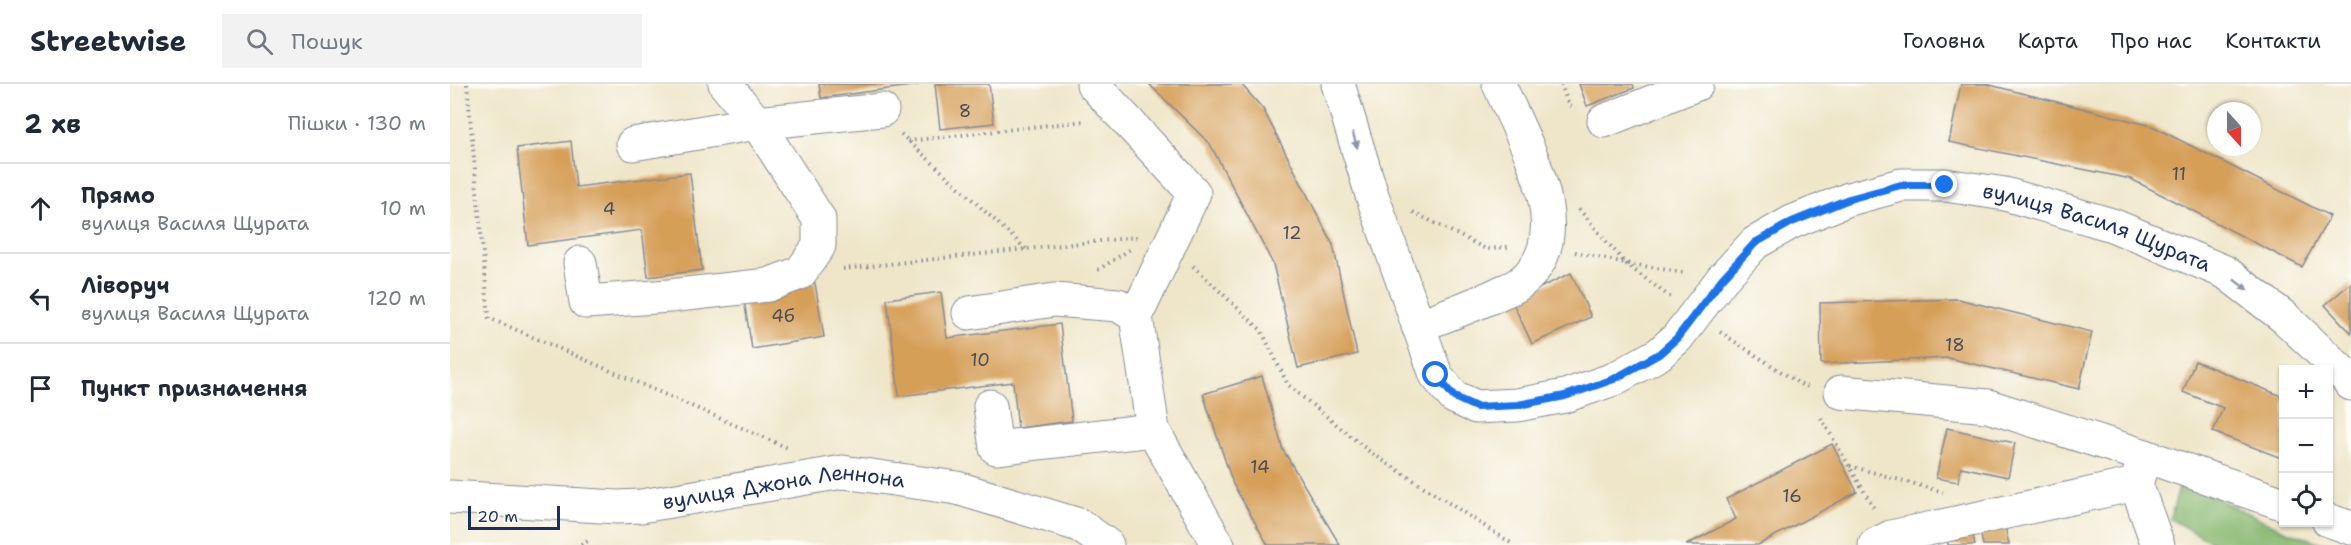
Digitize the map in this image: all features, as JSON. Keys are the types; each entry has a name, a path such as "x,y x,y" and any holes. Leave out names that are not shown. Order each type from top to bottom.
{"street":[{"path":"580,263 586,302 768,285 800,273 819,246 819,219 757,123 725,84"},
{"path":"1093,84 1194,193 1150,241 1136,316 1153,430 1218,545"},
{"name":"вулиця Василя Щурата","path":"1338,84 1372,195 1436,375 1454,397 1476,407 1518,405 1565,396 1614,379 1659,354 1677,338 1722,279 1755,243 1792,222 1849,199 1901,185 1945,185 2005,194 2112,225 2225,272 2285,318 2341,371 2351,384"},
{"path":"1418,326 1475,305 1520,284 1535,268 1545,245 1549,221 1543,190 1499,84"},
{"path":"1604,121 1697,84"},
{"path":"633,144 757,123 882,110"},
{"path":"969,313 1053,300 1118,305 1136,316"},
{"path":"1831,404 1988,406 2140,470 2279,503"},
{"path":"990,406 996,447 1153,430"},
{"path":"1883,541 2140,470"},
{"path":"2140,470 2158,545"},
{"name":"вулиця Джона Леннона","path":"450,497 617,507 641,506 843,472 957,488 1079,525 1107,545"},
{"path":"2333,522 2351,528"}],"path":[{"path":"467,84 489,318 790,449"},
{"path":"882,110 907,141 1026,250"},
{"path":"907,141 1089,121"},
{"path":"1372,195 1486,249 1545,245 1625,263 1686,273"},
{"path":"1573,202 1625,263 1696,316 1803,386 1809,396"},
{"path":"1053,300 1150,241"},
{"path":"800,273 1026,250 1150,241 1261,330 1288,385 1370,452 1514,545"},
{"path":"1831,404 1850,466 1883,541"},
{"path":"1850,466 1947,493"}],"green space":[{"path":"2181,482 2286,531 2327,545 2217,545 2170,519"}],"building":[{"path":"819,84 918,84 918,85 821,98"},
{"path":"935,84 989,84 994,123 940,129"},
{"path":"1149,84 1241,84 1263,109 1333,245 1357,354 1298,368 1273,264 1250,220 1210,144"},
{"path":"1579,84 1633,84 1634,88 1587,106"},
{"path":"1961,84 1986,84 2152,126 2207,154 2207,156 2211,156 2330,216 2302,267 2131,179 1949,142"},
{"path":"571,141 576,187 690,173 702,270 648,277 642,230 528,245 517,148"},
{"path":"1571,273 1591,317 1532,344 1512,301"},
{"path":"815,283 824,337 752,349 743,294"},
{"path":"2351,283 2351,333 2325,305"},
{"path":"941,292 947,338 1060,324 1072,421 1018,428 1013,382 899,396 887,299"},
{"path":"1958,299 2092,332 2079,389 1948,358 1821,364 1820,303"},
{"path":"2195,361 2279,395 2279,457 2213,432 2223,408 2183,392"},
{"path":"1262,376 1283,450 1340,545 1268,545 1233,484 1203,394"},
{"path":"1947,428 2015,443 2008,477 1961,467 1958,482 1936,478"},
{"path":"1832,444 1857,492 1758,545 1686,545 1736,519 1726,499"},
{"path":"2004,521 2009,545 1983,545 1979,526"},
{"path":"1971,527 1975,545 1948,545 1946,531"}],"route":[{"path":"1436,375 1454,397 1476,407 1518,405 1565,396 1614,379 1659,354 1677,338 1722,279 1755,243 1792,222 1849,199 1901,185 1945,185"}]}
